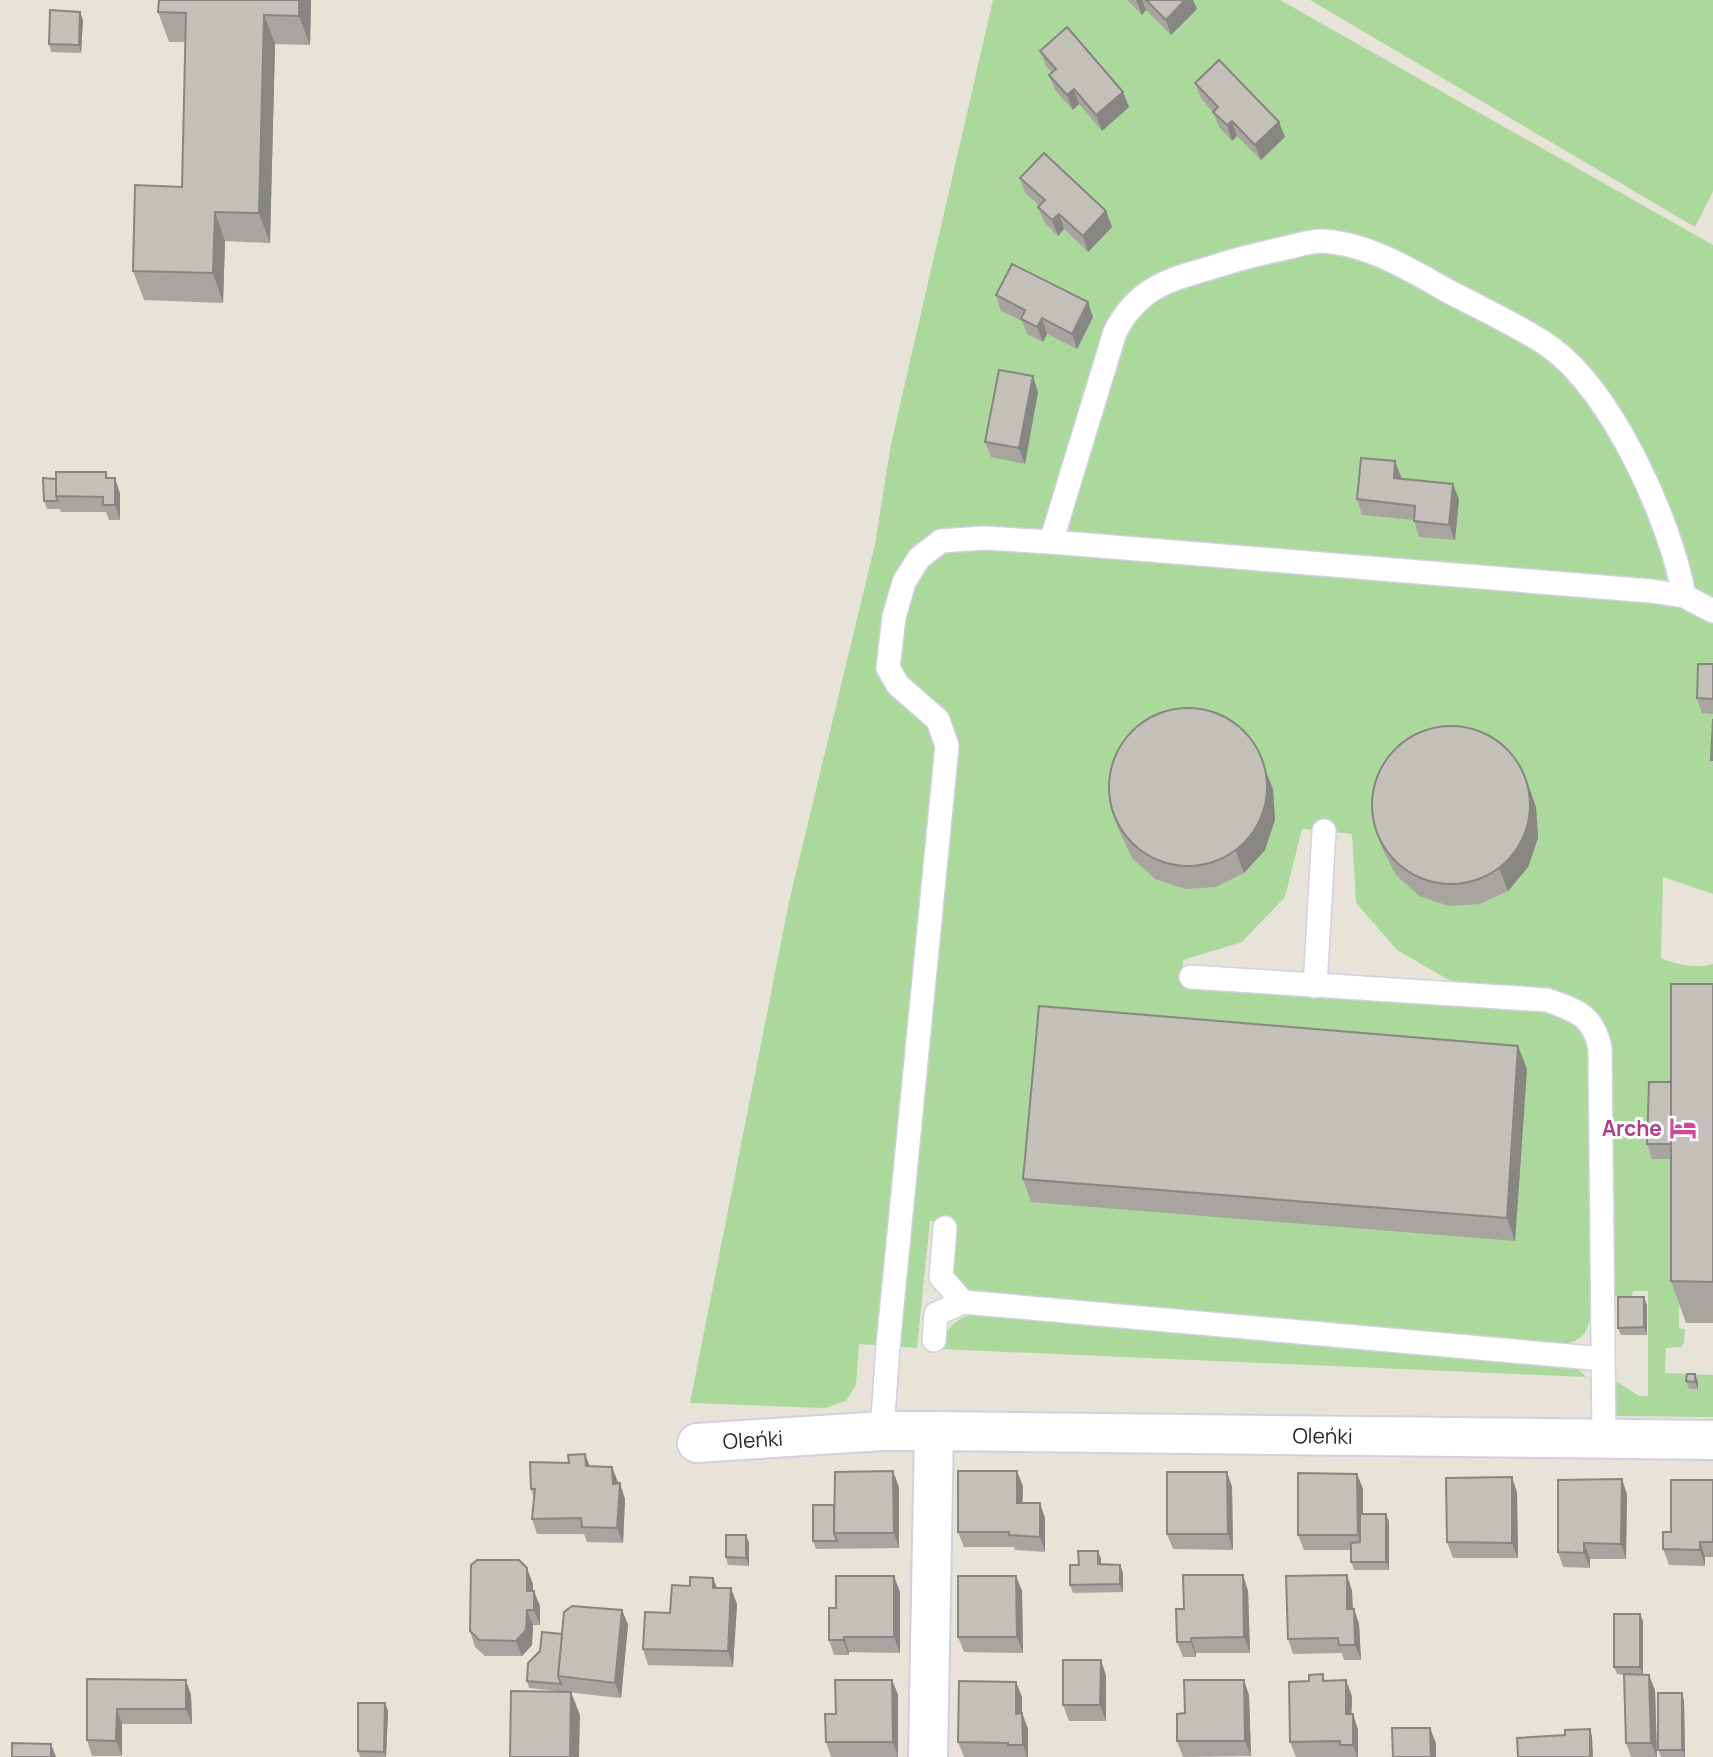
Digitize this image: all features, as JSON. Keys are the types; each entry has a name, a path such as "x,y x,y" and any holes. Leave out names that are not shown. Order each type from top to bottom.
{"street":[{"name":"Oleńki","path":"697,1443 882,1431 1713,1440"},
{"path":"928,1757 934,1431"}],"lane":[{"path":"1051,542 1115,331 1125,312 1146,293 1169,281 1245,257 1318,241 1349,244 1413,271 1550,347 1582,375 1627,446 1656,506 1680,572 1684,596"},
{"path":"882,1431 947,746 938,720 898,685 888,668 894,617 904,582 919,558 941,541 984,538 1051,542 1684,596 1713,611"},
{"path":"1315,986 1324,831"},
{"path":"1191,977 1547,1000 1587,1018 1596,1031 1600,1048 1604,1439"},
{"path":"945,1228 941,1277 962,1302"},
{"path":"934,1340 936,1314 962,1302 1603,1359"}],"green space":[{"path":"993,0 1280,0 1713,245 1713,894 1663,877 1661,958 1687,965 1713,964 1713,1018 1681,1097 1652,1158 1680,1159 1679,1328 1685,1329 1681,1347 1666,1348 1665,1373 1713,1375 1713,1417 1615,1416 1616,1381 1639,1396 1648,1396 1648,1291 1634,1291 1631,1296 1609,1296 1594,1011 1567,993 1456,984 1397,950 1356,903 1352,834 1302,829 1285,897 1242,942 1183,960 1183,981 1547,1011 1579,1028 1587,1041 1590,1062 1590,1320 1580,1337 1561,1345 972,1295 953,1275 953,1224 930,1221 917,1348 859,1344 856,1385 846,1401 825,1408 690,1403 789,902 875,544 891,444"},
{"path":"1310,0 1713,0 1713,191 1695,227"},
{"path":"972,1315 1569,1365 1586,1377 940,1349 951,1327 959,1319"}],"building":[{"path":"159,0 299,0 299,16 264,15 259,213 215,212 213,273 133,271 135,185 182,187 186,13 158,12"},
{"path":"1146,0 1185,0 1166,20"},
{"path":"50,10 80,12 79,45 49,44"},
{"path":"1067,27 1123,92 1096,115 1074,89 1067,95 1049,75 1056,69 1040,51"},
{"path":"1219,60 1279,122 1255,145 1232,121 1227,125 1213,112 1218,107 1195,83"},
{"path":"1044,153 1106,211 1083,236 1059,214 1052,220 1038,207 1045,200 1020,178"},
{"path":"1012,264 1088,302 1072,334 1042,318 1037,327 1021,319 1025,310 996,295"},
{"path":"999,370 1033,376 1019,448 985,442"},
{"path":"1361,458 1395,461 1394,478 1453,484 1449,525 1414,521 1415,506 1357,499"},
{"path":"56,472 106,472 106,478 115,478 115,505 103,505 103,497 56,496"},
{"path":"43,478 56,479 58,501 44,501"},
{"path":"1698,664 1713,664 1713,699 1697,698"},
{"path":"1188,708 1218,714 1244,731 1261,757 1267,787 1261,817 1244,843 1218,860 1188,866 1158,860 1132,843 1115,817 1109,787 1115,757 1132,731 1158,714"},
{"path":"1713,719 1713,760 1711,760"},
{"path":"1451,726 1481,732 1507,749 1524,775 1530,805 1524,835 1507,861 1481,878 1451,884 1421,878 1395,861 1378,835 1372,805 1378,775 1395,749 1421,732"},
{"path":"1671,984 1713,984 1713,1282 1671,1281"},
{"path":"1039,1006 1518,1046 1507,1218 1023,1179"},
{"path":"1649,1082 1671,1082 1671,1144 1647,1144"},
{"path":"1618,1297 1644,1297 1644,1327 1618,1328"},
{"path":"1687,1374 1695,1374 1695,1382 1686,1381"},
{"path":"585,1454 586,1466 612,1467 613,1484 620,1483 617,1528 582,1527 581,1518 532,1519 535,1489 531,1489 530,1462 569,1463 568,1455"},
{"path":"893,1471 894,1533 834,1533 835,1472"},
{"path":"958,1471 1017,1471 1017,1503 1040,1503 1040,1537 1009,1535 1009,1532 958,1532"},
{"path":"1167,1472 1227,1472 1228,1534 1167,1534"},
{"path":"1298,1473 1357,1474 1358,1535 1298,1535"},
{"path":"1512,1477 1512,1543 1447,1542 1446,1478"},
{"path":"1622,1479 1621,1544 1584,1543 1584,1553 1558,1552 1558,1480"},
{"path":"1671,1480 1713,1480 1713,1542 1700,1542 1700,1550 1663,1549 1663,1532 1671,1532"},
{"path":"813,1505 834,1505 834,1533 837,1541 813,1541"},
{"path":"1360,1514 1386,1514 1386,1562 1351,1562 1351,1543 1360,1542"},
{"path":"726,1535 746,1535 746,1558 726,1557"},
{"path":"1078,1551 1098,1551 1098,1564 1120,1565 1120,1584 1070,1585 1070,1565 1079,1565"},
{"path":"477,1560 519,1560 527,1568 527,1591 534,1591 534,1610 527,1610 526,1630 516,1641 479,1640 470,1631 471,1565"},
{"path":"1183,1575 1243,1575 1244,1637 1191,1638 1191,1642 1177,1642 1176,1609 1184,1609"},
{"path":"1347,1575 1347,1609 1354,1609 1355,1645 1339,1645 1338,1638 1288,1639 1286,1576"},
{"path":"836,1576 894,1576 894,1637 844,1637 843,1640 829,1640 829,1608 836,1608"},
{"path":"958,1576 1016,1576 1017,1637 958,1637"},
{"path":"690,1577 713,1578 713,1588 731,1588 728,1651 643,1649 645,1612 670,1613 672,1585 690,1586"},
{"path":"572,1606 622,1610 615,1683 558,1676 564,1612"},
{"path":"1614,1614 1640,1614 1640,1667 1614,1667"},
{"path":"542,1632 562,1634 558,1676 561,1684 527,1681 528,1663 540,1651"},
{"path":"1063,1660 1101,1660 1100,1705 1063,1705"},
{"path":"1323,1674 1323,1681 1346,1680 1346,1714 1353,1714 1353,1745 1340,1745 1340,1741 1290,1742 1289,1682 1309,1681 1309,1675"},
{"path":"1624,1674 1649,1675 1651,1743 1626,1743"},
{"path":"87,1679 186,1680 186,1709 117,1709 116,1741 87,1740"},
{"path":"835,1680 892,1680 893,1742 826,1742 825,1714 836,1714"},
{"path":"1184,1680 1244,1680 1245,1741 1177,1741 1177,1714 1185,1713"},
{"path":"959,1681 1016,1682 1016,1714 1022,1713 1023,1745 958,1742"},
{"path":"511,1691 571,1692 570,1757 510,1757"},
{"path":"1658,1693 1682,1693 1682,1750 1658,1750"},
{"path":"358,1703 385,1703 384,1752 358,1751"},
{"path":"1392,1728 1430,1728 1431,1757 1393,1757"},
{"path":"1590,1729 1590,1757 1518,1757 1517,1738 1565,1735 1565,1730"},
{"path":"12,1743 51,1744 51,1757 12,1757"}],"place":[{"name":"Arche","path":"1683,1128"}]}
